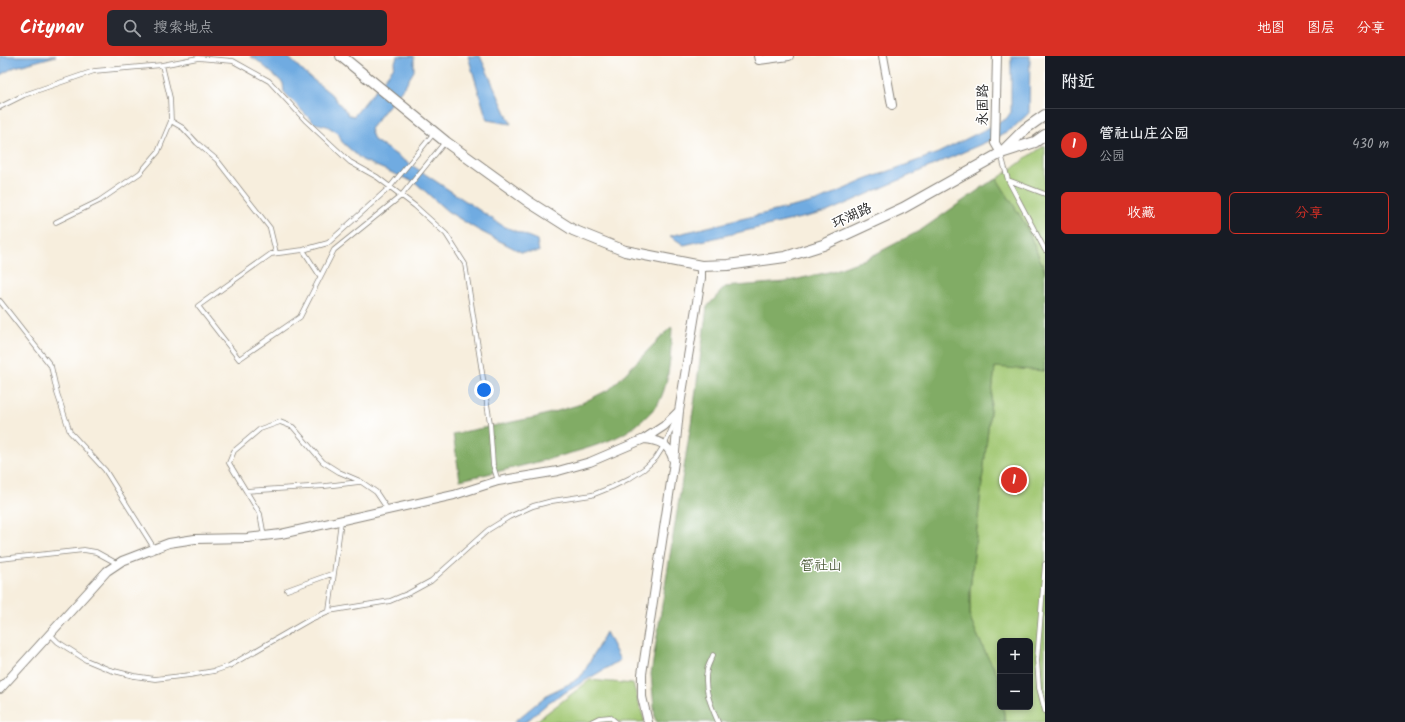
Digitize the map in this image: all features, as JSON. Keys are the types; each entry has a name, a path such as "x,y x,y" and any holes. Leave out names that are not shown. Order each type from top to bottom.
{"street":[{"name":"环湖路","path":"341,56 371,79 446,142 529,202 573,230 625,251 701,266 728,265 785,257 822,245 903,208 1001,153 1035,142 1045,134"},
{"path":"758,56 759,60 789,56"},
{"path":"884,56 892,105"},
{"name":"永固路","path":"997,56 995,143 1001,153"},
{"name":"环湖路","path":"1001,153 1025,129 1045,115"},
{"path":"648,722 642,697 642,674 674,462 679,411 701,278 701,266"},
{"path":"0,689 107,571 122,561 169,543 195,539 281,534 454,495 498,481 558,471 590,462 644,439 664,426 679,411"},
{"path":"644,439 655,440 665,444 671,451 674,462"}],"lane":[{"path":"0,107 24,95 94,71 162,65 198,58 233,61 269,81 305,120 350,162 377,177 446,234 465,264 490,423 493,465 498,481"},
{"path":"56,222 99,201 140,173 158,152 170,121 170,98 162,65"},
{"path":"170,121 184,128 197,143 217,160 270,228 276,253"},
{"path":"434,132 390,187 328,243 303,250 271,254 198,306 239,359 300,317 334,250 401,196 446,142"},
{"path":"1001,153 1008,180 1045,250"},
{"path":"1008,180 1045,194"},
{"path":"328,243 334,250"},
{"path":"303,250 320,276"},
{"path":"0,301 51,366 57,393 70,432 105,470 154,548"},
{"path":"50,634 58,642 86,660 134,676 155,678 190,675 214,671 229,666 309,620 329,611 390,601 408,593 431,580 488,530 509,517 533,506 552,501 592,495 612,487 644,469 656,458 665,444 679,411"},
{"path":"264,536 260,514 230,463 234,451 260,429 280,422 293,427 323,462 339,472 360,481 376,492 388,510"},
{"path":"246,491 325,486 360,481"},
{"path":"329,611 341,520"},
{"path":"0,559 84,550 96,552 118,564"},
{"path":"1045,564 1037,660 1039,688 1045,712"},
{"path":"287,590 334,573"},
{"path":"713,655 707,669 706,685 711,706 718,722"},
{"path":"591,722 599,718 610,718 616,722"}],"green space":[{"path":"1045,145 1045,271 1025,224 997,179"},
{"name":"管社山","path":"997,179 1024,222 1045,271 1045,371 995,367 970,590 970,619 985,652 997,673 997,710 1003,710 1005,722 657,722 655,719 651,674 694,405 707,307 725,287 785,282 833,271 868,258 921,230 987,184"},
{"path":"672,326 668,372 661,398 650,413 634,427 616,438 585,449 523,466 460,480 453,434 537,417 578,405 610,389"},
{"path":"995,366 1045,371 1045,722 1005,722 1003,710 1033,710 1033,638 997,638 997,673 985,652 970,619 970,590"},
{"path":"590,680 633,684 645,722 535,722"}],"water":[{"path":"0,56 56,56 15,67 0,75"},
{"path":"250,56 287,56 306,74 331,94 349,115 354,116 393,68 397,56 414,56 414,71 406,84 370,129 374,140 503,226 537,240 539,252 521,252 478,230 447,211 416,183 362,160 342,142 338,133 327,126 314,123 284,92 283,83"},
{"path":"468,56 480,56 511,124 487,120"},
{"path":"1011,56 1030,56 1029,113 1013,128 1002,135 827,212 684,245 670,236 817,201 865,180 938,153 1006,119 1011,112"},
{"path":"606,632 620,660 549,702 526,722 514,722 548,694 573,682 583,674"}],"place":[{"name":"管社山庄公园","path":"1014,480"}]}
